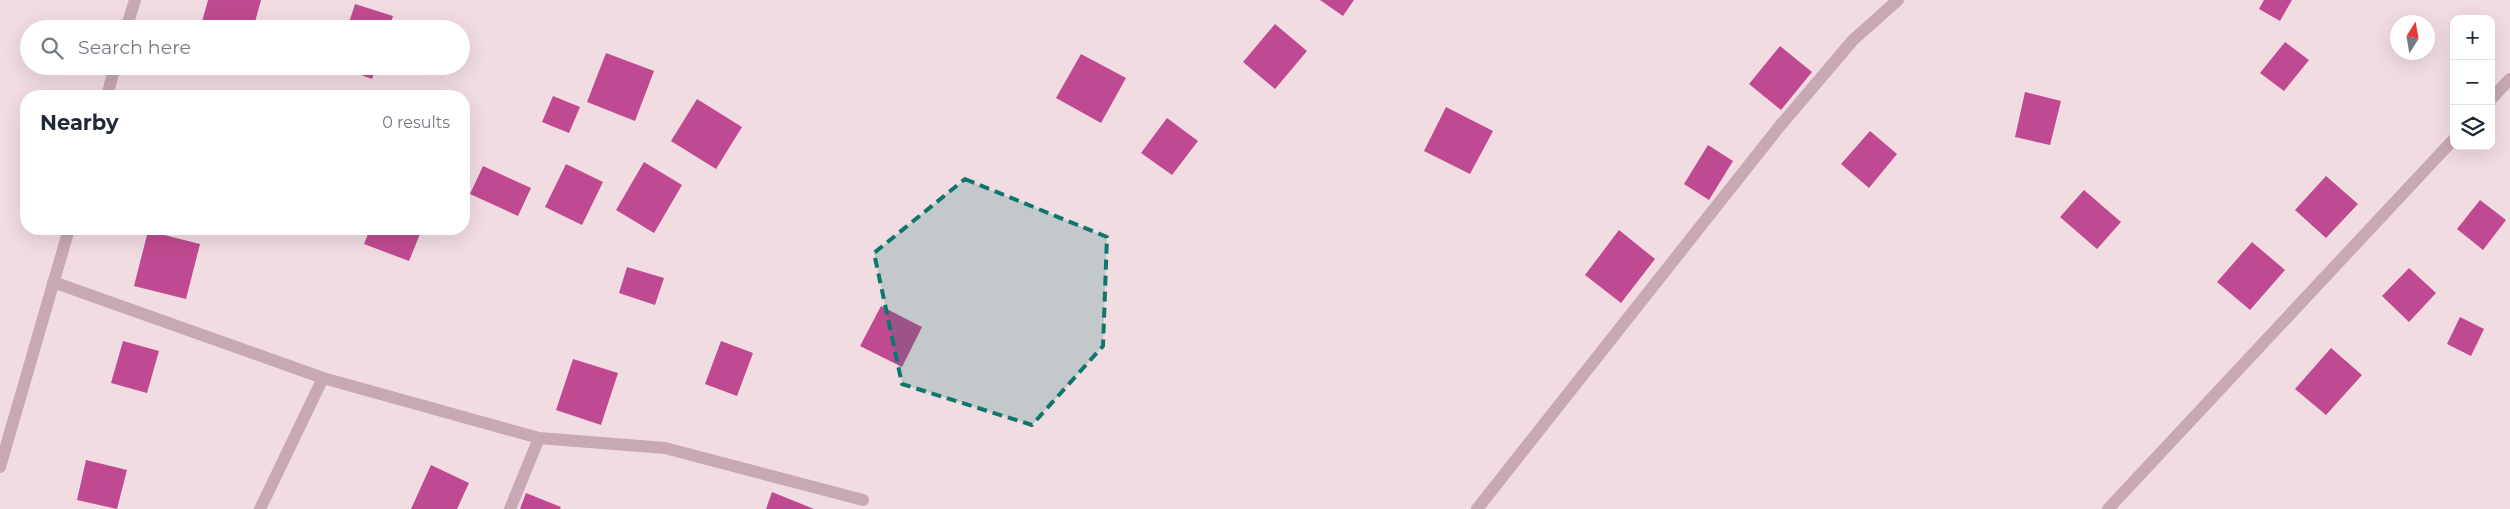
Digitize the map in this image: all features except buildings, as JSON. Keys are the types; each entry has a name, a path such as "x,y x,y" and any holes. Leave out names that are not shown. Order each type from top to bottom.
{"street":[{"path":"129,20 135,0"},
{"path":"1477,509 1779,127 1854,40 1898,0"},
{"path":"109,90 113,75"},
{"path":"2495,95 2510,79"},
{"path":"2108,509 2450,143"},
{"path":"0,467 4,436 67,235"},
{"path":"53,282 323,378 539,438 665,448 863,500"},
{"path":"260,509 323,378"},
{"path":"510,509 539,438"}],"highlighted area":[{"path":"965,179 1107,237 1103,346 1032,425 902,384 874,253"}]}
